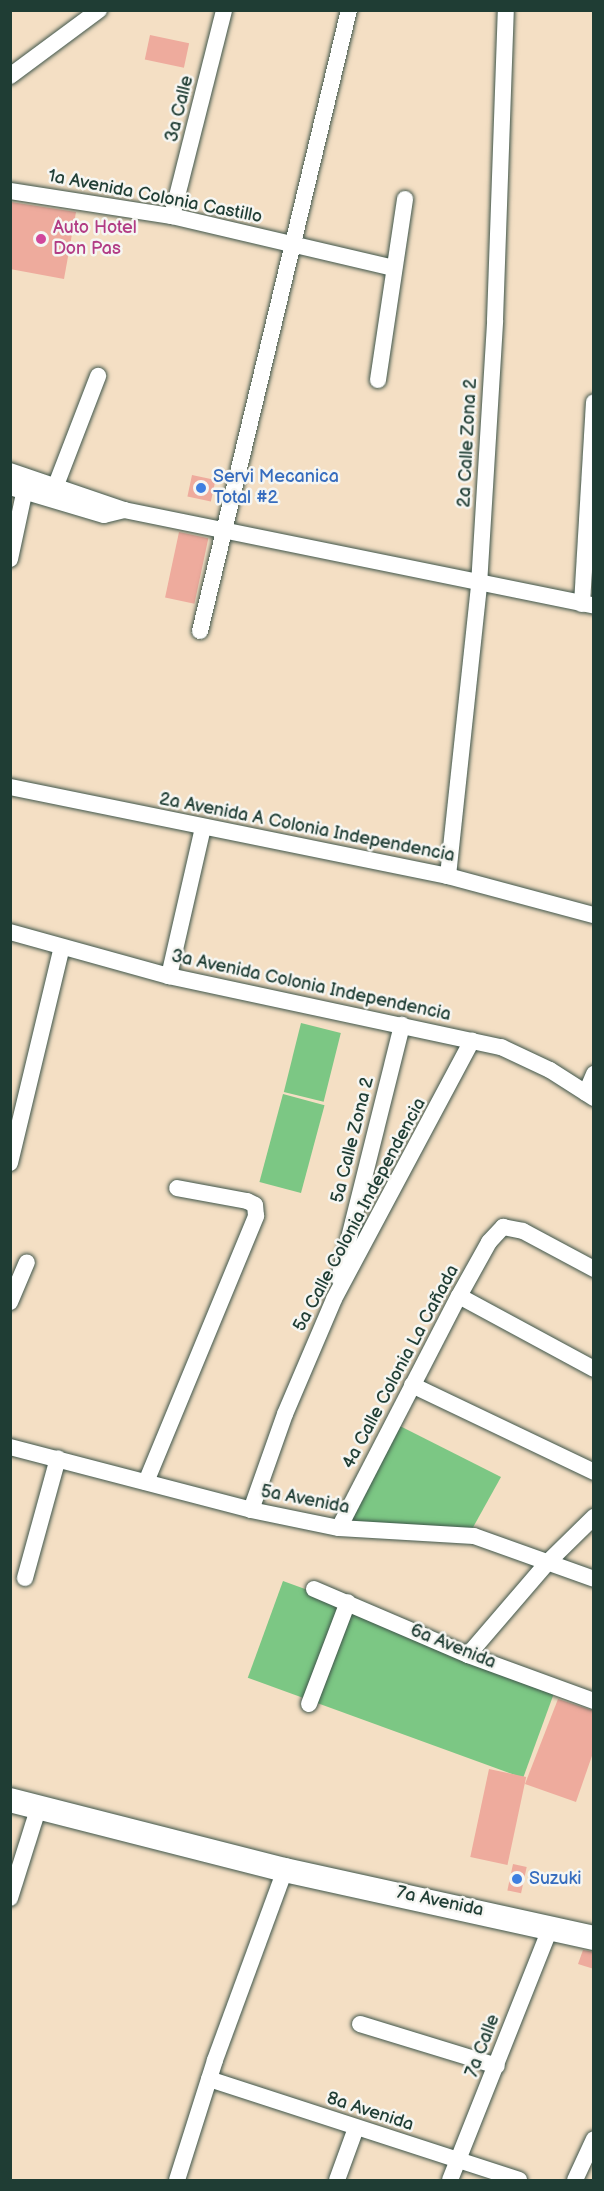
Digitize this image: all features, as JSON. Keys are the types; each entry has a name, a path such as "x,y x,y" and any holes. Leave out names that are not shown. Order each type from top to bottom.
{"street":[{"path":"10,76 99,10"},
{"name":"3a Calle","path":"172,216 224,10"},
{"path":"200,632 349,10"},
{"name":"2a Calle Zona 2","path":"448,876 479,585 495,320 506,10"},
{"name":"1a Avenida Colonia Castillo","path":"10,191 172,216 394,268"},
{"path":"378,380 405,199"},
{"path":"55,492 98,376"},
{"path":"10,471 21,484 124,510 479,585 588,605 594,402"},
{"path":"10,559 21,484"},
{"name":"2a Avenida A Colonia Independencia","path":"10,787 448,876 594,915"},
{"path":"169,976 203,828"},
{"name":"3a Avenida Colonia Independencia","path":"10,932 169,976 402,1025 522,1055 590,1095"},
{"path":"10,1164 62,947"},
{"name":"5a Calle Zona 2","path":"334,1299 402,1025"},
{"name":"5a Calle Colonia Independencia","path":"250,1510 285,1414 334,1299 472,1041"},
{"path":"590,1095 594,1074"},
{"path":"146,1482 256,1216 255,1205 248,1201 177,1188"},
{"name":"4a Calle Colonia La Cañada","path":"339,1528 459,1296 489,1242 502,1227 523,1231 594,1269"},
{"path":"10,1302 27,1262"},
{"path":"459,1296 594,1369"},
{"path":"412,1385 594,1472"},
{"name":"5a Avenida","path":"10,1447 250,1510 339,1528 474,1536 594,1580"},
{"path":"25,1578 58,1458"},
{"path":"468,1655 547,1563 594,1517"},
{"name":"6a Avenida","path":"314,1589 468,1655 594,1701"},
{"path":"309,1704 348,1602"},
{"path":"10,1800 285,1870 209,2079 177,2181"},
{"path":"10,1898 39,1806"},
{"name":"7a Avenida","path":"285,1870 551,1926 594,1938"},
{"name":"7a Calle","path":"450,2181 551,1926"},
{"path":"360,2024 497,2066"},
{"name":"8a Avenida","path":"209,2079 519,2181"},
{"path":"337,2181 356,2128"},
{"path":"575,2181 594,2139"}],"green space":[{"path":"301,1023 341,1033 324,1102 284,1092"},
{"path":"283,1094 325,1105 301,1193 259,1182"},
{"path":"396,1424 501,1477 471,1531 342,1527"},
{"path":"283,1581 558,1681 523,1778 248,1678"}],"building":[{"path":"150,35 189,43 184,68 145,59"},
{"name":"Auto Hotel Don Pas","path":"11,202 76,212 64,279 10,269"},
{"name":"Servi Mecanica Total #2","path":"192,475 215,480 211,502 187,497"},
{"path":"179,532 208,538 194,604 165,598"},
{"path":"558,1699 594,1711 594,1750 576,1802 525,1784"},
{"path":"489,1769 526,1777 507,1865 470,1857"},
{"name":"Suzuki","path":"513,1864 527,1867 521,1893 507,1890"},
{"path":"583,1950 594,1952 594,1969 578,1964"}],"place":[{"name":"Auto Hotel Don Pas","path":"41,239"},
{"name":"Servi Mecanica Total #2","path":"201,488"},
{"name":"Suzuki","path":"517,1879"}]}
